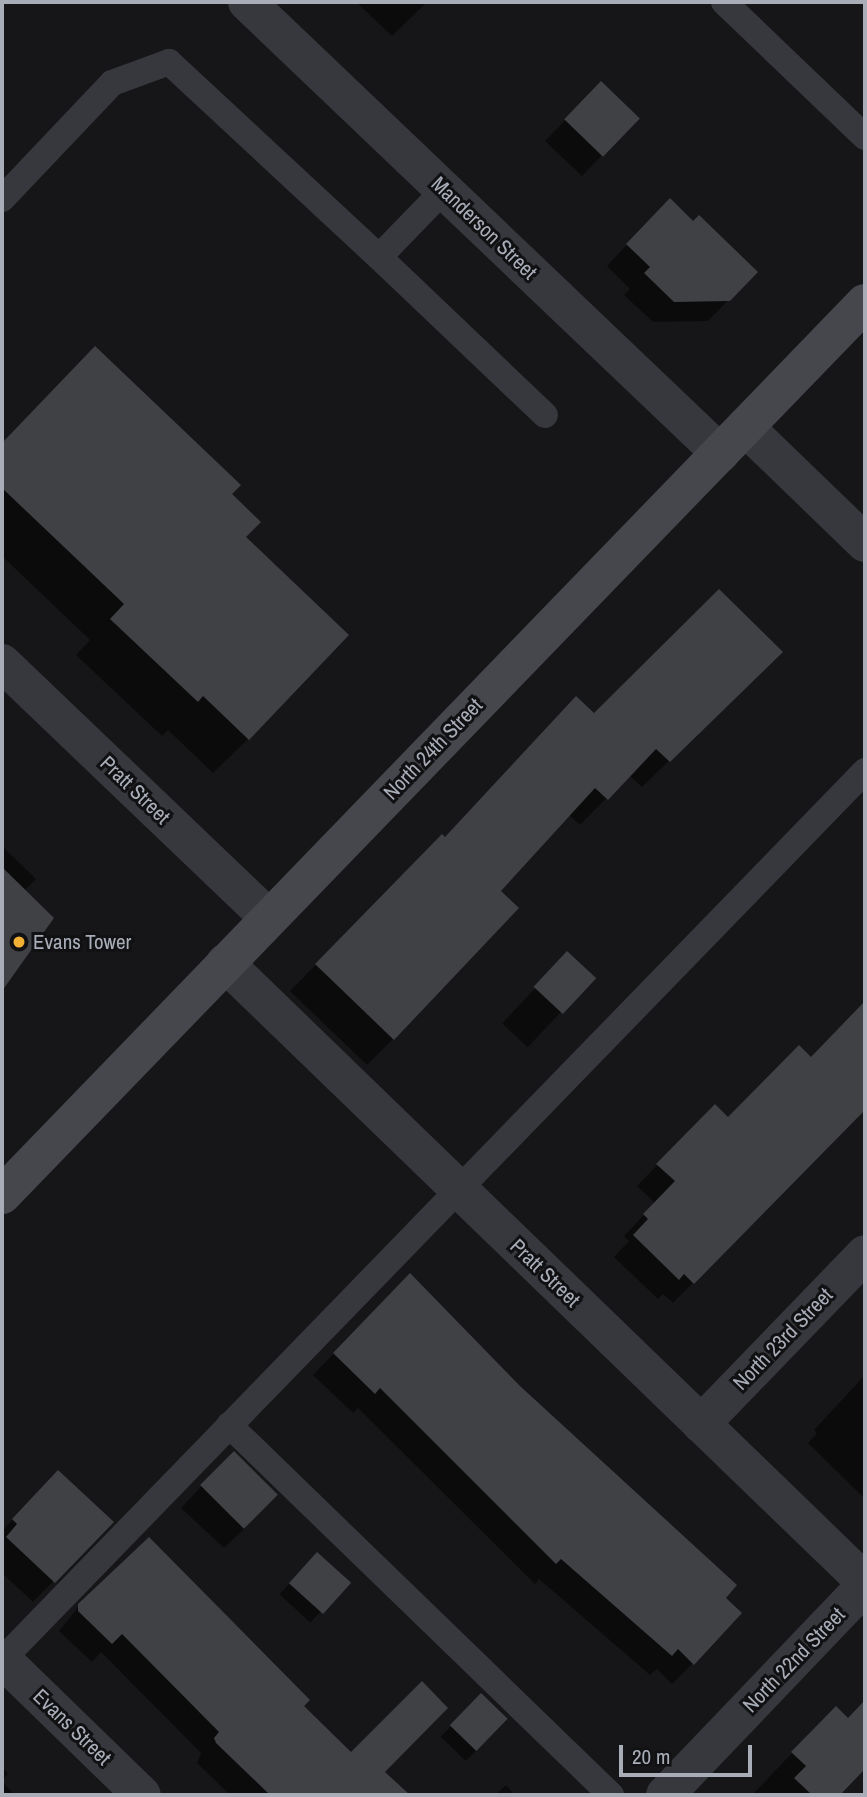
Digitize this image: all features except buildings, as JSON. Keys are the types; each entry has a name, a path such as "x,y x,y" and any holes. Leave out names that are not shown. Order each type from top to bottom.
{"main road":[{"name":"North 24th Street","path":"2,1195 865,303"}],"street":[{"name":"Manderson Street","path":"247,2 444,190 733,440 865,542"},
{"name":"Pratt Street","path":"2,663 269,918"},
{"name":"Pratt Street","path":"225,963 865,1584"},
{"name":"North 23rd Street","path":"701,1424 865,1254"},
{"name":"North 22nd Street","path":"665,1795 865,1584"},
{"name":"Evans Street","path":"2,1660 142,1795"}],"lane":[{"path":"724,2 865,137"},
{"path":"2,199 112,83 169,62 545,415"},
{"path":"379,257 444,190"},
{"path":"2,1660 865,771"},
{"path":"229,1425 611,1795"}],"place":[{"name":"Evans Tower","path":"19,942"}]}
